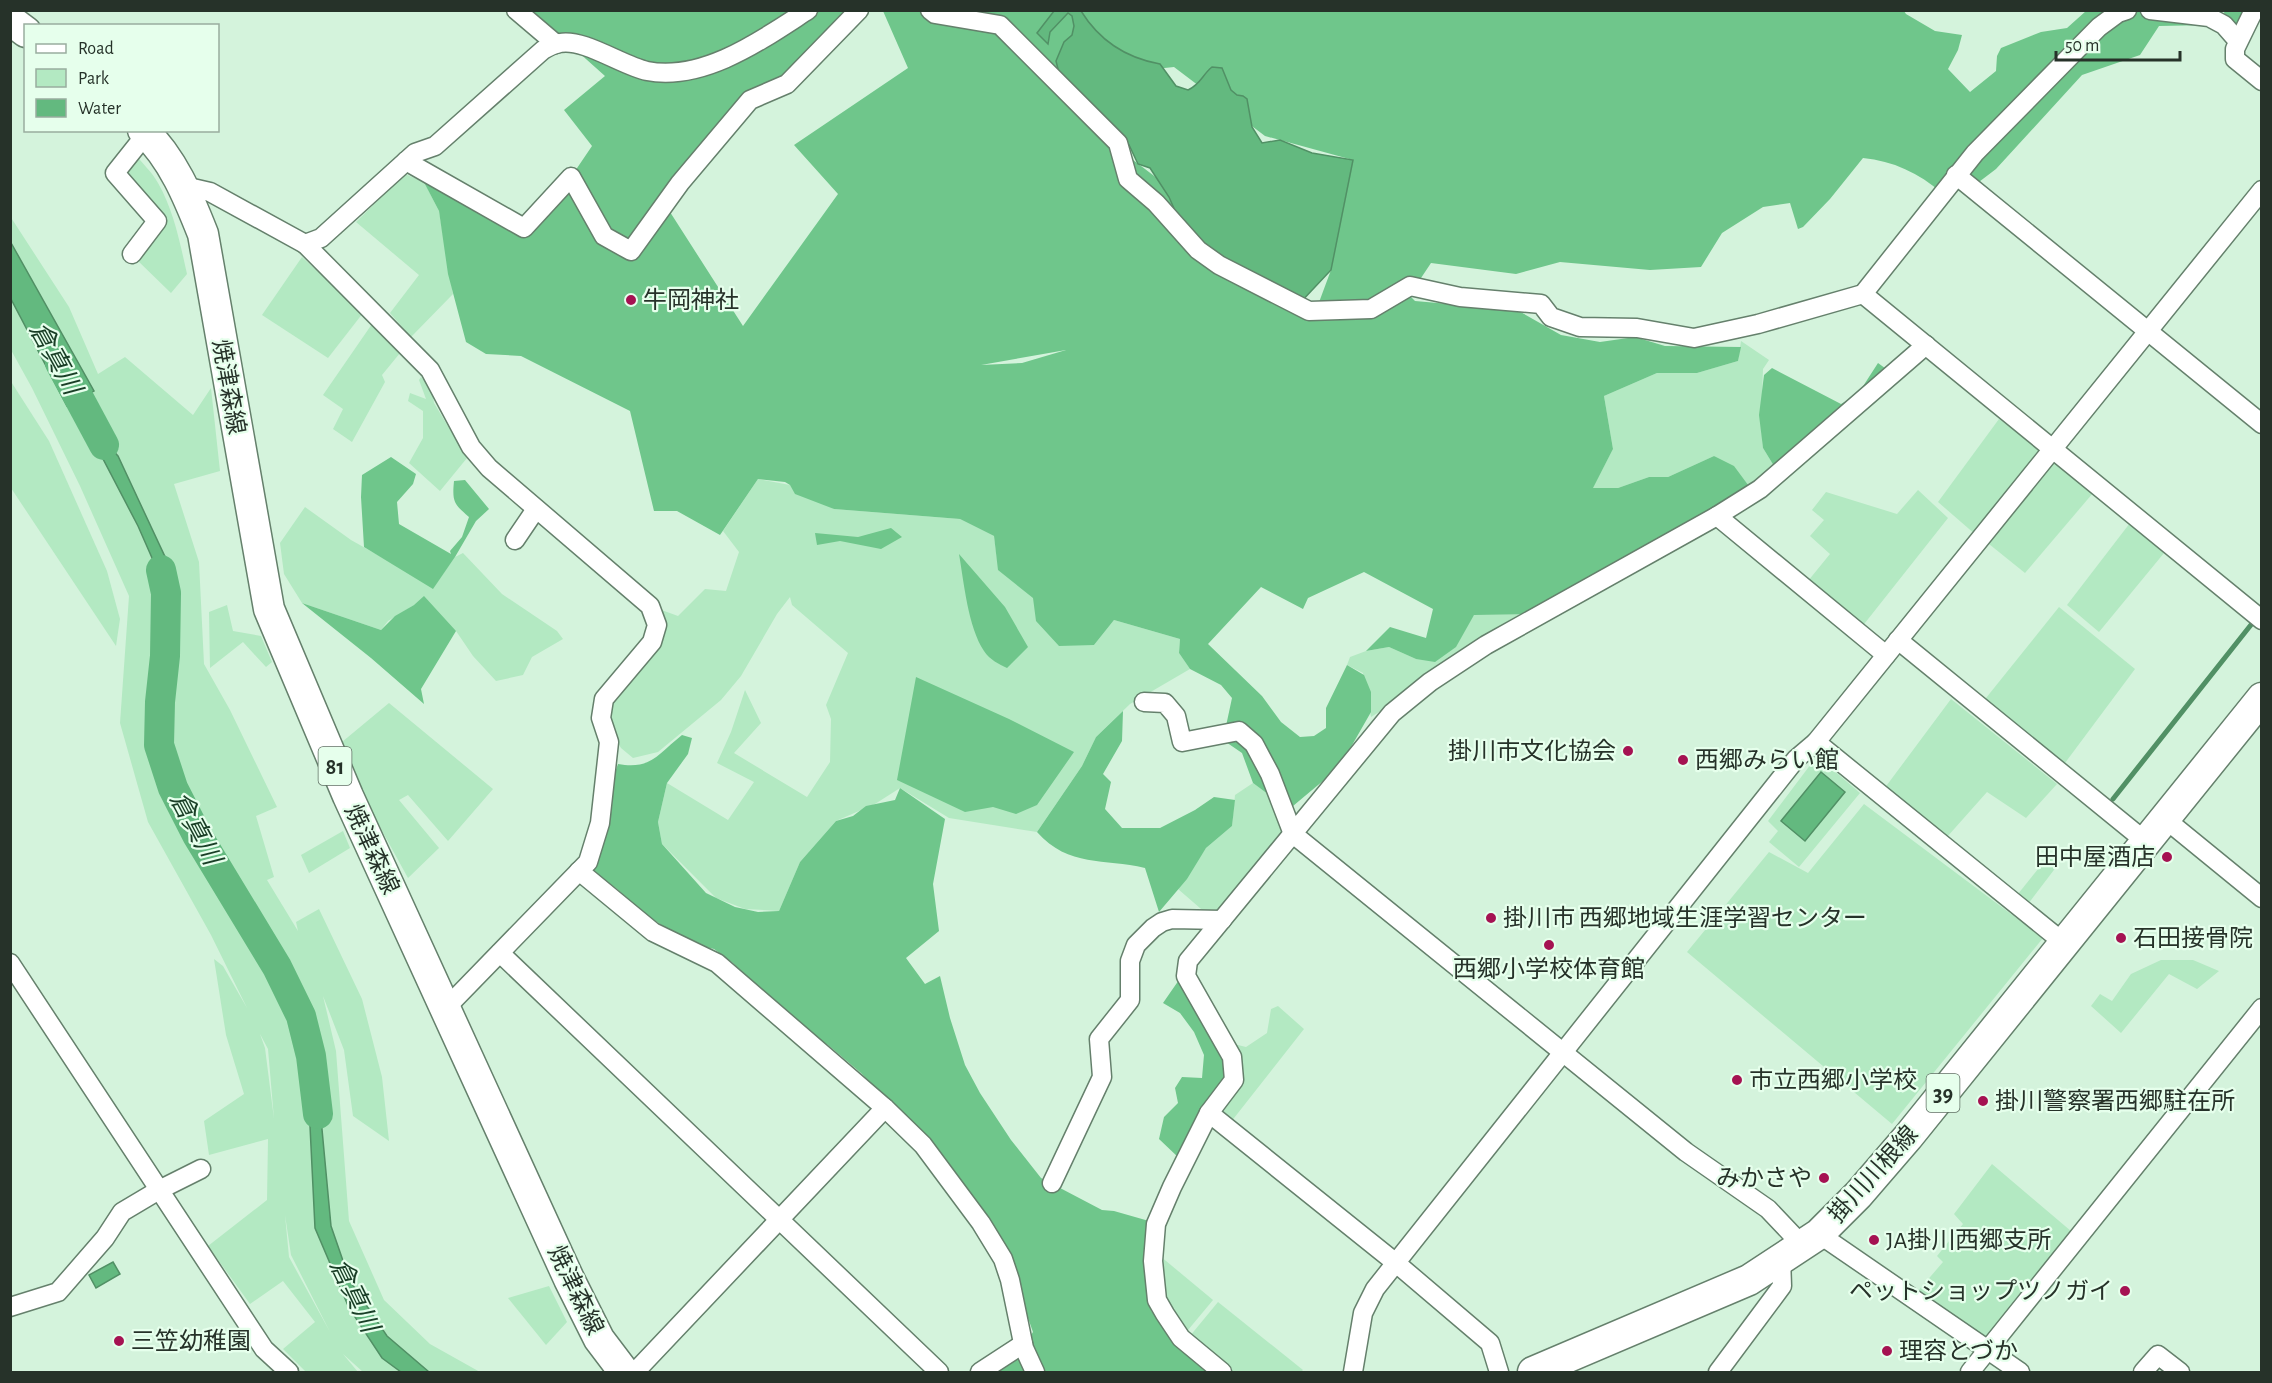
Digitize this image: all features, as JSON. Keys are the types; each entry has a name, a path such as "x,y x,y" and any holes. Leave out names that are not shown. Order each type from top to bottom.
{"main road":[{"path":"10,20 24,30"},
{"name":"焼津森線","path":"144,132 184,186 203,234 269,609 348,796 574,1289 599,1339 624,1372"},
{"name":"掛川川根線","path":"1533,1372 1749,1280 1801,1246 1858,1195 1908,1137 2262,698"}],"street":[{"path":"516,10 556,44"},
{"path":"304,244 321,238 415,153 435,146 543,50 561,42 580,45 647,71 684,71 719,61 746,49 808,10"},
{"path":"406,161 524,228 571,177 604,236 631,251 680,183 750,100 787,84 859,10"},
{"path":"930,10 935,14 1000,25 1118,143 1128,179 1156,203 1198,250 1219,266 1309,311 1371,309 1410,286 1460,297 1541,304 1551,317 1580,327 1637,328 1694,338 1758,324 1863,294 1956,175 2099,27 2118,13 2127,10"},
{"path":"2150,10 2209,17 2224,24 2238,41"},
{"path":"2254,10 2238,41 2235,59 2262,81"},
{"path":"132,254 157,221 115,173 144,132"},
{"path":"1956,175 2262,424"},
{"path":"184,186 210,192 304,244 430,370 471,447 489,468 650,606 657,625 652,642 604,699 601,718 609,742 600,823 588,862 446,1010"},
{"path":"1353,1372 1363,1313 1375,1289 1796,759 1816,742 2262,190"},
{"path":"1863,294 2262,620"},
{"path":"1222,1372 1181,1338 1165,1314 1157,1299 1153,1261 1156,1224 1209,1113 1234,1080 1232,1057 1186,976 1188,961 1392,712 1430,682 1486,645 1717,516 1760,489 1926,345"},
{"path":"515,540 536,509"},
{"path":"1717,516 1886,655"},
{"path":"1898,640 2145,841"},
{"path":"1144,702 1165,703 1176,716 1182,742 1239,731 1254,744 1270,774 1293,834 1686,1152 1768,1209 1801,1246 1987,1350 2020,1372"},
{"path":"1816,742 2064,943"},
{"path":"2164,818 2262,898"},
{"path":"579,871 653,932 717,963 885,1108 923,1145 981,1223 1003,1259 1010,1280 1023,1344 1035,1372"},
{"path":"1052,1183 1102,1077 1098,1039 1130,1000 1130,961 1136,945 1162,921 1172,919 1222,920"},
{"path":"500,953 939,1372"},
{"path":"10,963 264,1349 289,1372"},
{"path":"1970,1372 2262,1008"},
{"path":"635,1372 885,1108"},
{"path":"1209,1113 1396,1263 1490,1343 1499,1372"},
{"path":"10,1307 58,1292 105,1238 122,1212 201,1169"},
{"path":"1718,1372 1782,1286 1801,1246"},
{"path":"980,1372 1023,1344"},
{"path":"2143,1372 2158,1355 2180,1372"}],"green space":[{"path":"134,153 158,183 179,239 187,274 171,293 135,258 159,224 123,173"},
{"path":"405,174 424,182 439,211 453,294 411,337 390,313 419,275 356,222"},
{"path":"10,216 69,307 98,374 125,357 193,415 211,388 220,471 174,484 199,562 204,664 230,710 277,807 256,816 274,877 267,880 298,931 296,922 319,909 362,999 382,1077 389,1141 353,1116 344,1050 323,996 336,1051 349,1221 384,1300 430,1344 480,1372 363,1372 343,1354 358,1372 306,1372 283,1349 315,1322 283,1281 250,1304 208,1246 267,1200 268,1139 209,1155 204,1121 244,1094 226,1035 214,959 223,966 247,1008 211,935 148,822 120,723 129,596 80,486 11,350","holes":["260,1034 268,1049 274,1119 265,1048","285,1215 291,1255 330,1332 289,1257"]},
{"path":"302,257 363,313 328,358 262,315"},
{"path":"372,324 400,353 382,375 385,382 352,442 333,429 343,409 323,395"},
{"path":"1741,341 1769,360 1763,369 1761,425 1763,448 1774,466 1754,493 1714,456 1668,477 1649,477 1618,488 1592,489 1613,449 1604,396 1657,373 1697,373 1738,361"},
{"path":"421,377 432,388 434,403 467,458 440,491 409,463 423,438 423,411 408,401 410,393 426,399 419,380"},
{"path":"10,380 49,441 107,571 120,619 116,646 11,488"},
{"path":"1999,419 2043,452 1976,535 1938,502"},
{"path":"2054,462 2093,493 2025,573 1989,544"},
{"path":"758,479 790,485 834,509 960,519 994,536 997,559 1094,645 1114,620 1180,639 1179,653 1190,669 1130,704 1096,737 1082,766 1037,832 949,818 900,788 875,804 836,821 800,862 779,911 745,909 716,898 662,844 658,822 667,783 728,820 754,782 717,763 731,732 745,690 761,723 734,753 807,797 830,762 831,719 826,705 848,653 792,605 790,597 777,614 741,676 721,700 658,752 633,758 621,748 601,715 659,641 656,608 678,616 705,589 726,591 739,552 723,531"},
{"path":"1918,490 1948,518 1861,628 1808,581 1830,554 1810,536 1824,520 1812,510 1826,492 1897,514"},
{"path":"305,507 351,540 433,588 455,557 463,553 502,594 557,631 563,639 532,657 523,675 496,681 473,656 456,631 414,605 388,621 381,630 302,603 284,574 280,543"},
{"path":"2130,523 2164,553 2099,632 2067,605"},
{"path":"227,605 233,631 261,636 272,662 266,667 243,642 210,668 209,612"},
{"path":"2059,607 2135,669 2062,767 1982,703"},
{"path":"1535,614 1371,717 1363,673 1347,665 1350,657 1366,651 1389,647 1416,659 1474,615"},
{"path":"1951,699 2057,784 2026,818 1987,792 1947,837 1884,789"},
{"path":"389,703 493,789 448,841 408,795 399,800 439,848 408,878 336,747"},
{"path":"1817,756 1860,793 1799,867 1769,842 1778,831 1768,821"},
{"path":"1253,783 1279,801 1291,830 1221,914 1208,915 1178,889 1206,848 1232,826 1235,795"},
{"path":"1864,804 2043,938 1892,1124 1687,952 1769,852 1808,873"},
{"path":"343,831 350,848 309,873 301,855"},
{"path":"2051,853 2060,862 2028,904 2018,894"},
{"path":"2161,960 2193,960 2219,971 2197,989 2169,974 2121,1033 2091,1006 2100,994 2112,1001 2131,974"},
{"path":"1278,1006 1304,1029 1227,1127 1213,1116 1230,1043 1246,1047 1267,1033 1271,1009"},
{"path":"1992,1164 2078,1237 1987,1351 1912,1298 1943,1262 1937,1256 1963,1224 1954,1214"},
{"path":"1154,1251 1213,1300 1188,1330 1165,1299"},
{"path":"549,1286 567,1322 546,1345 508,1298"},
{"path":"1218,1302 1303,1370 1301,1372 1222,1372 1185,1342"}],"shaded area":[{"path":"2217,10 2219,14 2208,25 2159,26 2140,55 2082,75 1996,169 1971,188 1942,193 1905,169 1863,158 1830,199 1803,227 1798,229 1790,203 1763,207 1722,233 1701,267 1650,270 1560,262 1516,274 1431,263 1415,287 1351,307 1318,305 1331,270 1353,160 1265,136 1174,67 1146,70 1125,57 1117,62 1110,62 1124,153 1166,185 1224,275 1312,316 1386,308 1407,293 1415,301 1517,310 1561,335 1600,342 1635,337 1665,346 1741,347 1738,361 1697,373 1657,373 1604,396 1613,449 1593,488 1618,488 1649,477 1668,477 1714,456 1734,466 1754,493 1542,614 1474,615 1456,647 1435,662 1416,659 1389,647 1366,651 1390,627 1426,638 1433,609 1364,572 1308,598 1303,609 1261,587 1208,644 1262,696 1281,722 1300,737 1314,736 1326,728 1326,708 1347,665 1364,675 1371,692 1371,712 1351,747 1330,775 1293,806 1284,806 1253,783 1242,753 1223,740 1232,698 1221,685 1190,669 1179,653 1180,639 1114,620 1094,645 1059,646 1036,621 1033,598 998,570 994,536 960,519 834,509 795,494 790,485 785,482 758,479 720,535 677,511 654,511 630,411 521,356 486,354 466,342 448,274 439,211 416,167 524,228 571,177 592,146 564,110 605,76 549,26 524,11 859,11 787,84 744,107 670,212 743,326 838,194 794,145 908,68 883,11 1904,11 1935,31 1962,35 1958,50 1948,69 1970,92 1996,71 1997,56 2001,48 2041,32 2067,28 2086,11","holes":["1066,350 1022,363 981,365"]},
{"path":"2224,11 2262,11 2238,41 2225,20"},
{"path":"1878,363 1893,374 1774,466 1763,448 1759,415 1764,375 1772,368 1841,404 1858,394"},
{"path":"391,457 416,474 413,484 397,502 399,524 451,554 450,551 462,537 469,517 455,502 454,481 465,480 489,509 476,521 433,589 364,547 362,475"},
{"path":"891,528 902,537 881,549 840,541 817,545 815,533 858,537"},
{"path":"959,554 1005,607 1028,647 1007,668 989,657 974,630 967,604"},
{"path":"424,596 456,631 421,689 424,704 302,603 381,630 395,616"},
{"path":"916,677 1009,719 1074,752 1037,805 1016,814 993,807 965,812 897,780"},
{"path":"1123,711 1122,741 1103,774 1111,782 1105,809 1122,828 1160,828 1195,810 1214,797 1235,800 1232,826 1206,848 1187,879 1159,912 1145,868 1074,857 1049,843 1037,832 1082,766 1096,737"},
{"path":"682,735 692,738 688,754 667,783 658,822 662,844 706,893 735,907 758,912 779,911 800,862 836,821 853,816 866,806 895,800 900,788 945,819 933,884 939,931 906,958 925,984 940,976 965,1065 980,1093 1011,1140 1041,1178 1102,1210 1149,1221 1147,1300 1152,1312 1193,1360 1212,1372 987,1372 1028,1340 1033,1332 1002,1245 922,1138 861,1073 828,1045 804,1030 733,963 714,949 697,945 672,932 642,912 617,889 592,871 612,809 613,778 618,764 639,765 653,759"},
{"path":"1181,977 1227,1062 1226,1081 1179,1158 1159,1139 1164,1117 1178,1103 1175,1088 1182,1077 1202,1078 1204,1055 1194,1032 1180,1013 1163,1003"}],"water":[{"path":"1054,11 1081,11 1096,31 1114,46 1136,57 1160,64 1176,86 1188,90 1196,85 1212,67 1222,68 1231,90 1247,99 1252,127 1262,143 1280,140 1312,153 1353,160 1331,270 1298,305 1244,278 1180,222 1169,197 1150,168 1138,164 1129,145 1109,128 1059,73 1056,61 1064,42 1072,35 1074,26 1072,16 1068,13 1050,32 1048,44 1037,33"},
{"path":"10,241 94,391 67,406 11,299"},
{"path":"91,405 108,445 118,456 167,561 165,609 156,567 138,526 91,436 75,414"},
{"path":"1821,772 1845,792 1805,841 1781,821"},
{"path":"315,1054 331,1226 350,1281 387,1336 429,1372 401,1372 382,1358 349,1308 315,1228 310,1126"},
{"path":"113,1262 120,1274 96,1288 89,1275"}],"waterway":[{"name":"倉真川","path":"60,363 104,445"},
{"name":"倉真川","path":"161,570 166,593 165,656 160,702 159,745 173,788 197,835 277,967 301,1016 311,1056 318,1114"},
{"path":"2113,799 2254,621"}],"place":[{"name":"牛岡神社","path":"631,300"},
{"name":"掛川市文化協会","path":"1628,751"},
{"name":"西郷みらい館","path":"1683,760"},
{"name":"田中屋酒店","path":"2167,857"},
{"name":"掛川市 西郷地域生涯学習センター","path":"1491,918"},
{"name":"石田接骨院","path":"2121,938"},
{"name":"西郷小学校体育館","path":"1549,945"},
{"name":"市立西郷小学校","path":"1737,1080"},
{"name":"掛川警察署西郷駐在所","path":"1983,1101"},
{"name":"みかさや","path":"1824,1178"},
{"name":"JA掛川西郷支所","path":"1874,1240"},
{"name":"ペットショップツノガイ","path":"2125,1291"},
{"name":"三笠幼稚園","path":"119,1341"},
{"name":"理容とづか","path":"1887,1351"}]}
